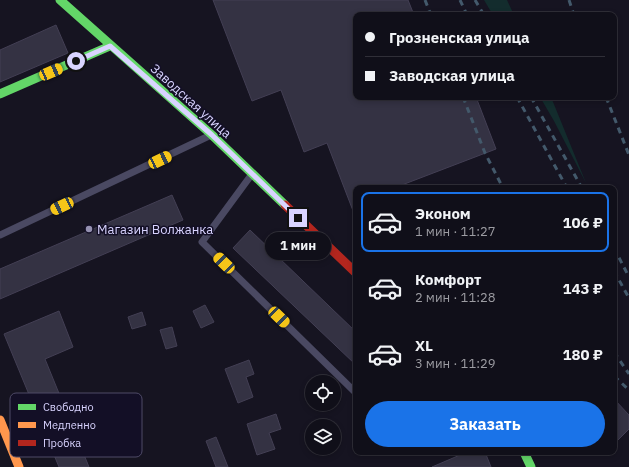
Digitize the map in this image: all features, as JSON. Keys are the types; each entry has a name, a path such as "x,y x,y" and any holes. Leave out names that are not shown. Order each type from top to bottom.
{"street":[{"name":"Заводская улица","path":"60,0 212,135 353,270"},
{"path":"0,94 110,46"},
{"path":"0,420 10,445"},
{"path":"525,455 531,467"},
{"path":"15,457 19,467"}],"lane":[{"path":"0,235 212,135"},
{"path":"252,174 202,242 353,390"}],"green space":[{"path":"484,0 507,0 513,12 491,12"},
{"path":"542,100 552,100 586,183"}],"building":[{"path":"213,0 408,0 413,12 353,12 353,100 477,100 496,149 402,185 353,185 353,211 327,143 304,152 281,90 252,101"},
{"path":"56,25 68,53 0,82 0,50"},
{"path":"172,195 183,220 0,299 0,269"},
{"path":"250,230 353,329 353,362 233,248"},
{"path":"205,305 214,322 201,328 193,311"},
{"path":"59,311 73,347 45,359 59,393 28,393 4,334"},
{"path":"142,312 146,325 132,329 128,317"},
{"path":"172,327 177,346 166,349 160,330"},
{"path":"249,360 254,374 246,377 253,397 238,403 225,369"},
{"path":"617,402 629,415 629,429 617,441"},
{"path":"276,414 281,429 269,433 275,449 257,455 247,424"},
{"path":"216,437 228,467 216,467 206,441"},
{"path":"460,455 486,455 491,467 432,467"},
{"path":"55,457 85,457 89,467 59,467"}],"railway":[{"path":"425,0 430,12"},
{"path":"460,0 466,12"},
{"path":"475,0 482,12"},
{"path":"569,0 573,12"},
{"path":"464,100 485,153 501,185"},
{"path":"519,100 565,185"},
{"path":"533,100 580,185"},
{"path":"607,100 629,155"},
{"path":"617,254 629,277"},
{"path":"617,276 629,298"},
{"path":"617,356 629,374"},
{"path":"617,379 629,390"}],"traffic: fast":[{"path":"60,0 212,135 285,205"},
{"path":"0,94 110,46"},
{"path":"525,455 531,467"}],"traffic: slow":[{"path":"0,420 10,445"},
{"path":"15,457 19,467"}],"traffic: jam":[{"path":"285,205 353,270"}],"place":[{"name":"Магазин Волжанка","path":"89,229"}],"route":[{"path":"76,61 110,46 212,135 298,218"}]}
